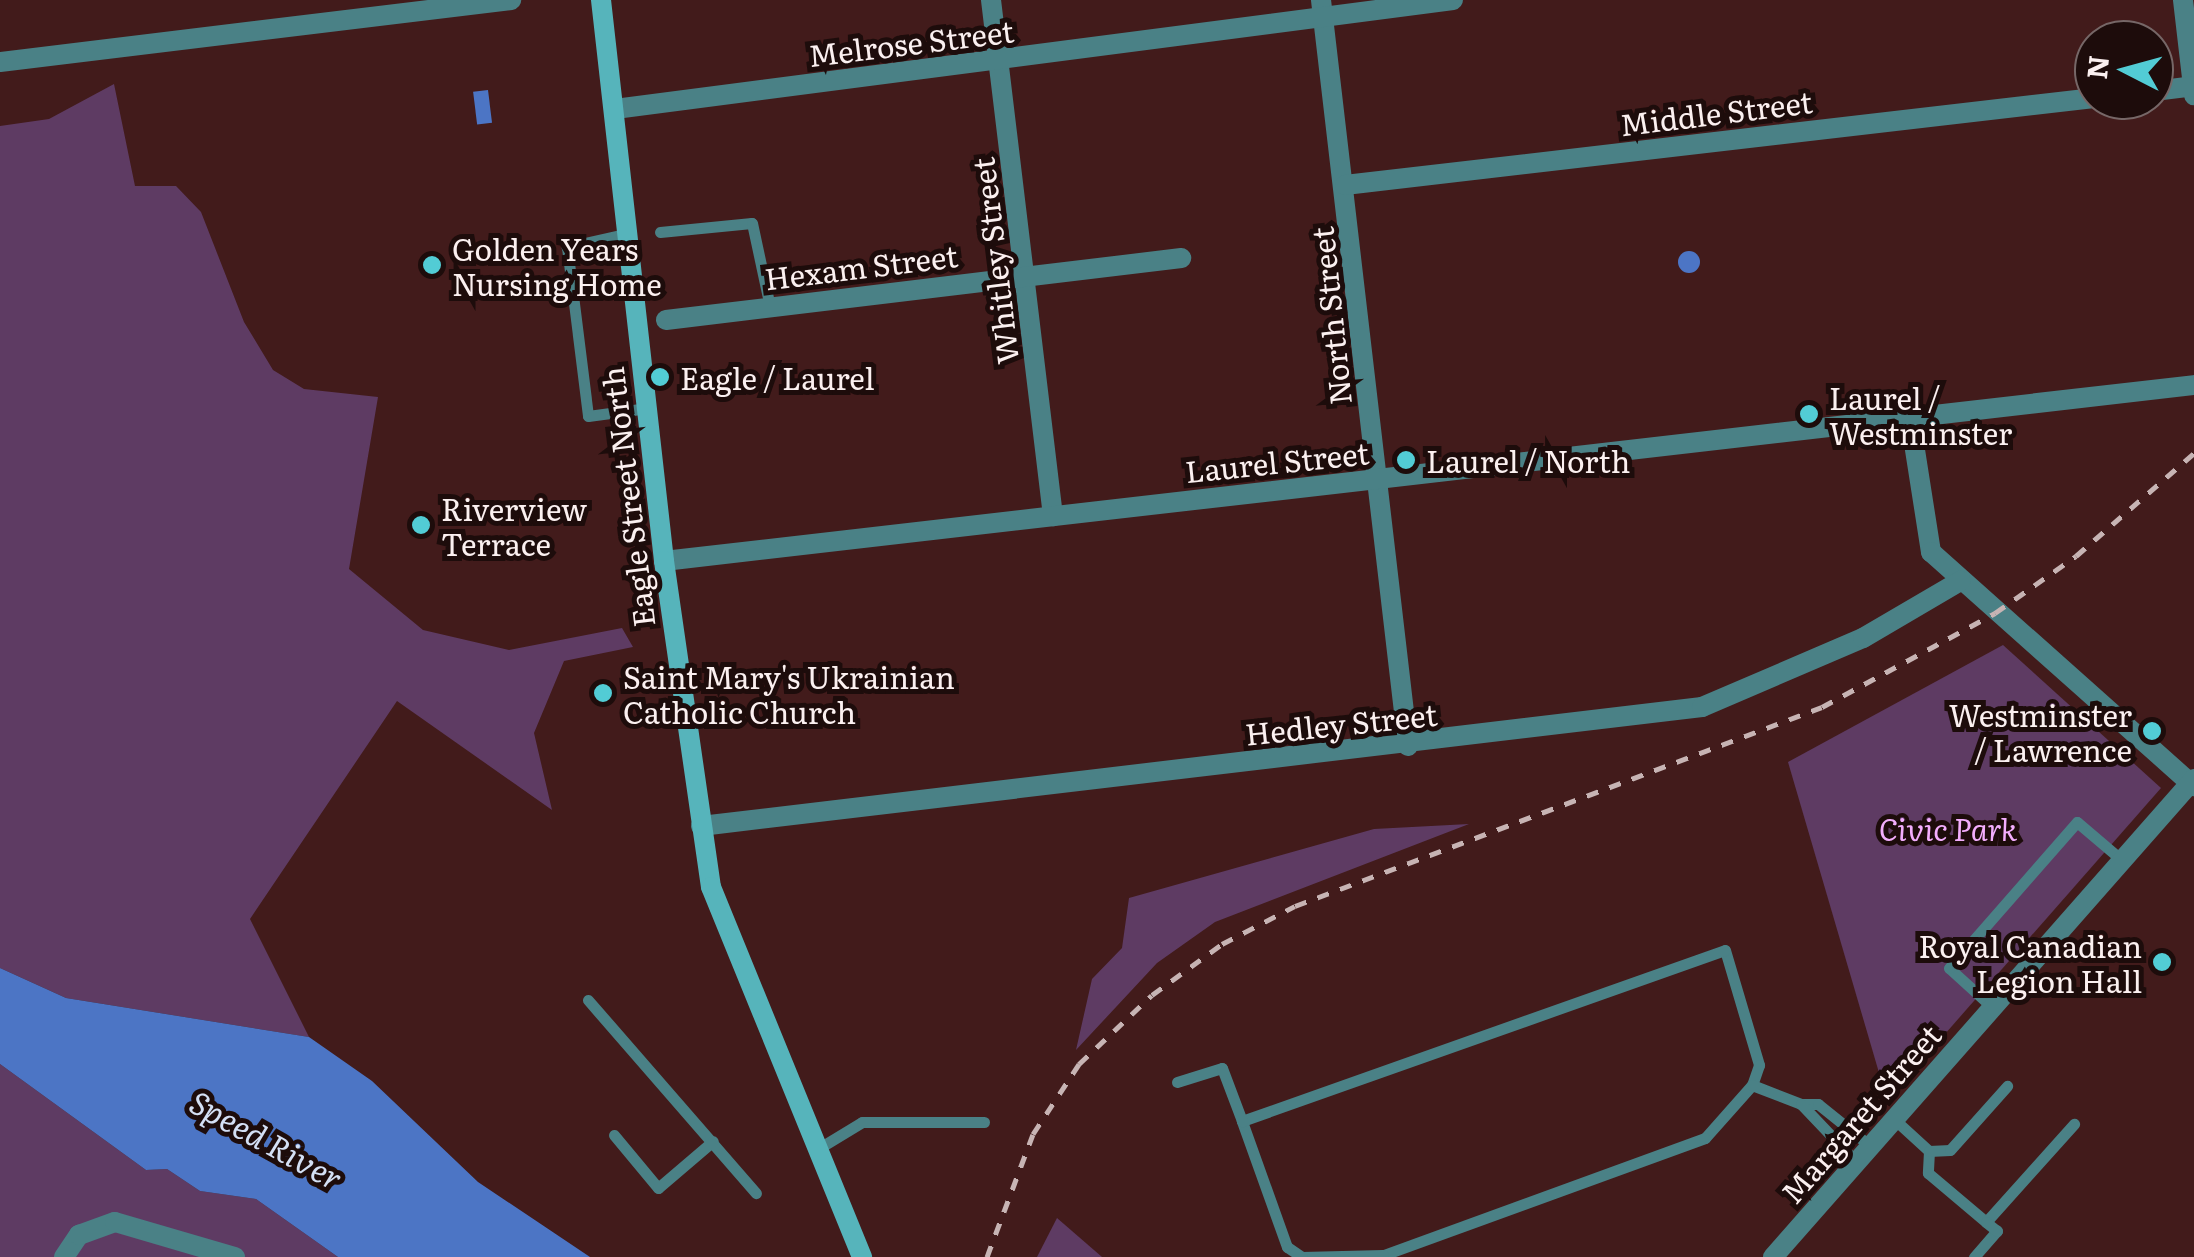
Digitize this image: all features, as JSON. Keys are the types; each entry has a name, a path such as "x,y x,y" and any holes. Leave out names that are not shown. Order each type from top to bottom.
{"main road":[{"name":"Eagle Street North","path":"601,0 664,561 700,826 726,936 862,1257"}],"street":[{"path":"0,61 512,0"},
{"name":"Whitley Street","path":"991,0 1053,516"},
{"name":"Melrose Street","path":"614,110 999,62 1323,9 1454,0"},
{"path":"2183,0 2194,95"},
{"name":"North Street","path":"1323,9 1408,746"},
{"name":"Middle Street","path":"1346,185 2074,100"},
{"name":"Hexam Street","path":"666,320 1181,258"},
{"name":"Laurel Street","path":"664,561 2194,386"},
{"path":"1910,418 1924,531 1931,552 2193,783"},
{"name":"Hedley Street","path":"700,826 1408,746 1702,707 1864,638 1960,581"},
{"name":"Margaret Street","path":"1773,1257 2193,783"},
{"path":"64,1257 80,1235 115,1222 235,1257"}],"lane":[{"path":"660,232 752,223 770,307"},
{"path":"629,233 567,247 588,416 648,408"},
{"path":"1993,1008 1949,968 2076,822 2124,862"},
{"path":"1177,1082 1222,1068 1286,1247 1302,1257 1383,1255 1693,1146 1752,1086 1759,1064 1725,950 1242,1121"},
{"path":"588,1000 756,1193"},
{"path":"1752,1086 1801,1104 1862,1153"},
{"path":"1894,1119 1929,1151 1950,1150 2007,1086"},
{"path":"1801,1104 1818,1104 1862,1153"},
{"path":"816,1150 862,1122 984,1122"},
{"path":"1986,1222 2074,1124"},
{"path":"614,1135 658,1188 713,1141"},
{"path":"1929,1151 1928,1173 1996,1231 1974,1257"}],"green space":[{"path":"114,84 135,186 176,186 201,212 244,322 273,370 304,389 378,397 349,569 423,630 509,650 622,628 633,647 564,661 534,733 552,810 397,701 250,919 309,1037 66,998 0,968 0,126 49,119"},
{"name":"Civic Park","path":"2003,645 2161,788 1887,1100 1788,762"},
{"path":"1469,824 1215,922 1157,963 1076,1050 1092,979 1122,948 1129,898 1374,829"},
{"path":"0,1064 146,1170 167,1169 200,1191 256,1199 338,1257 0,1257"},
{"path":"1057,1218 1102,1257 1037,1257"}],"water":[{"path":"488,90 492,123 477,125 473,92"},
{"path":"1689,251 1697,254 1697,270 1689,273 1681,270 1678,262 1681,254"},
{"name":"Speed River","path":"0,968 66,998 309,1037 372,1081 478,1182 590,1257 338,1257 256,1199 200,1191 167,1169 146,1170 0,1064"}],"railway":[{"path":"987,1257 1033,1134 1079,1064 1152,995 1222,944 1295,906 1822,707 1995,613 2076,556 2194,453"}],"place":[{"name":"Golden Years Nursing Home","path":"432,265"},
{"name":"Eagle / Laurel","path":"660,377"},
{"name":"Laurel / Westminster","path":"1809,414"},
{"name":"Laurel / North","path":"1406,460"},
{"name":"Riverview Terrace","path":"421,525"},
{"name":"Saint Mary's Ukrainian Catholic Church","path":"603,693"},
{"name":"Westminster / Lawrence","path":"2152,731"},
{"name":"Royal Canadian Legion Hall","path":"2162,962"}]}
